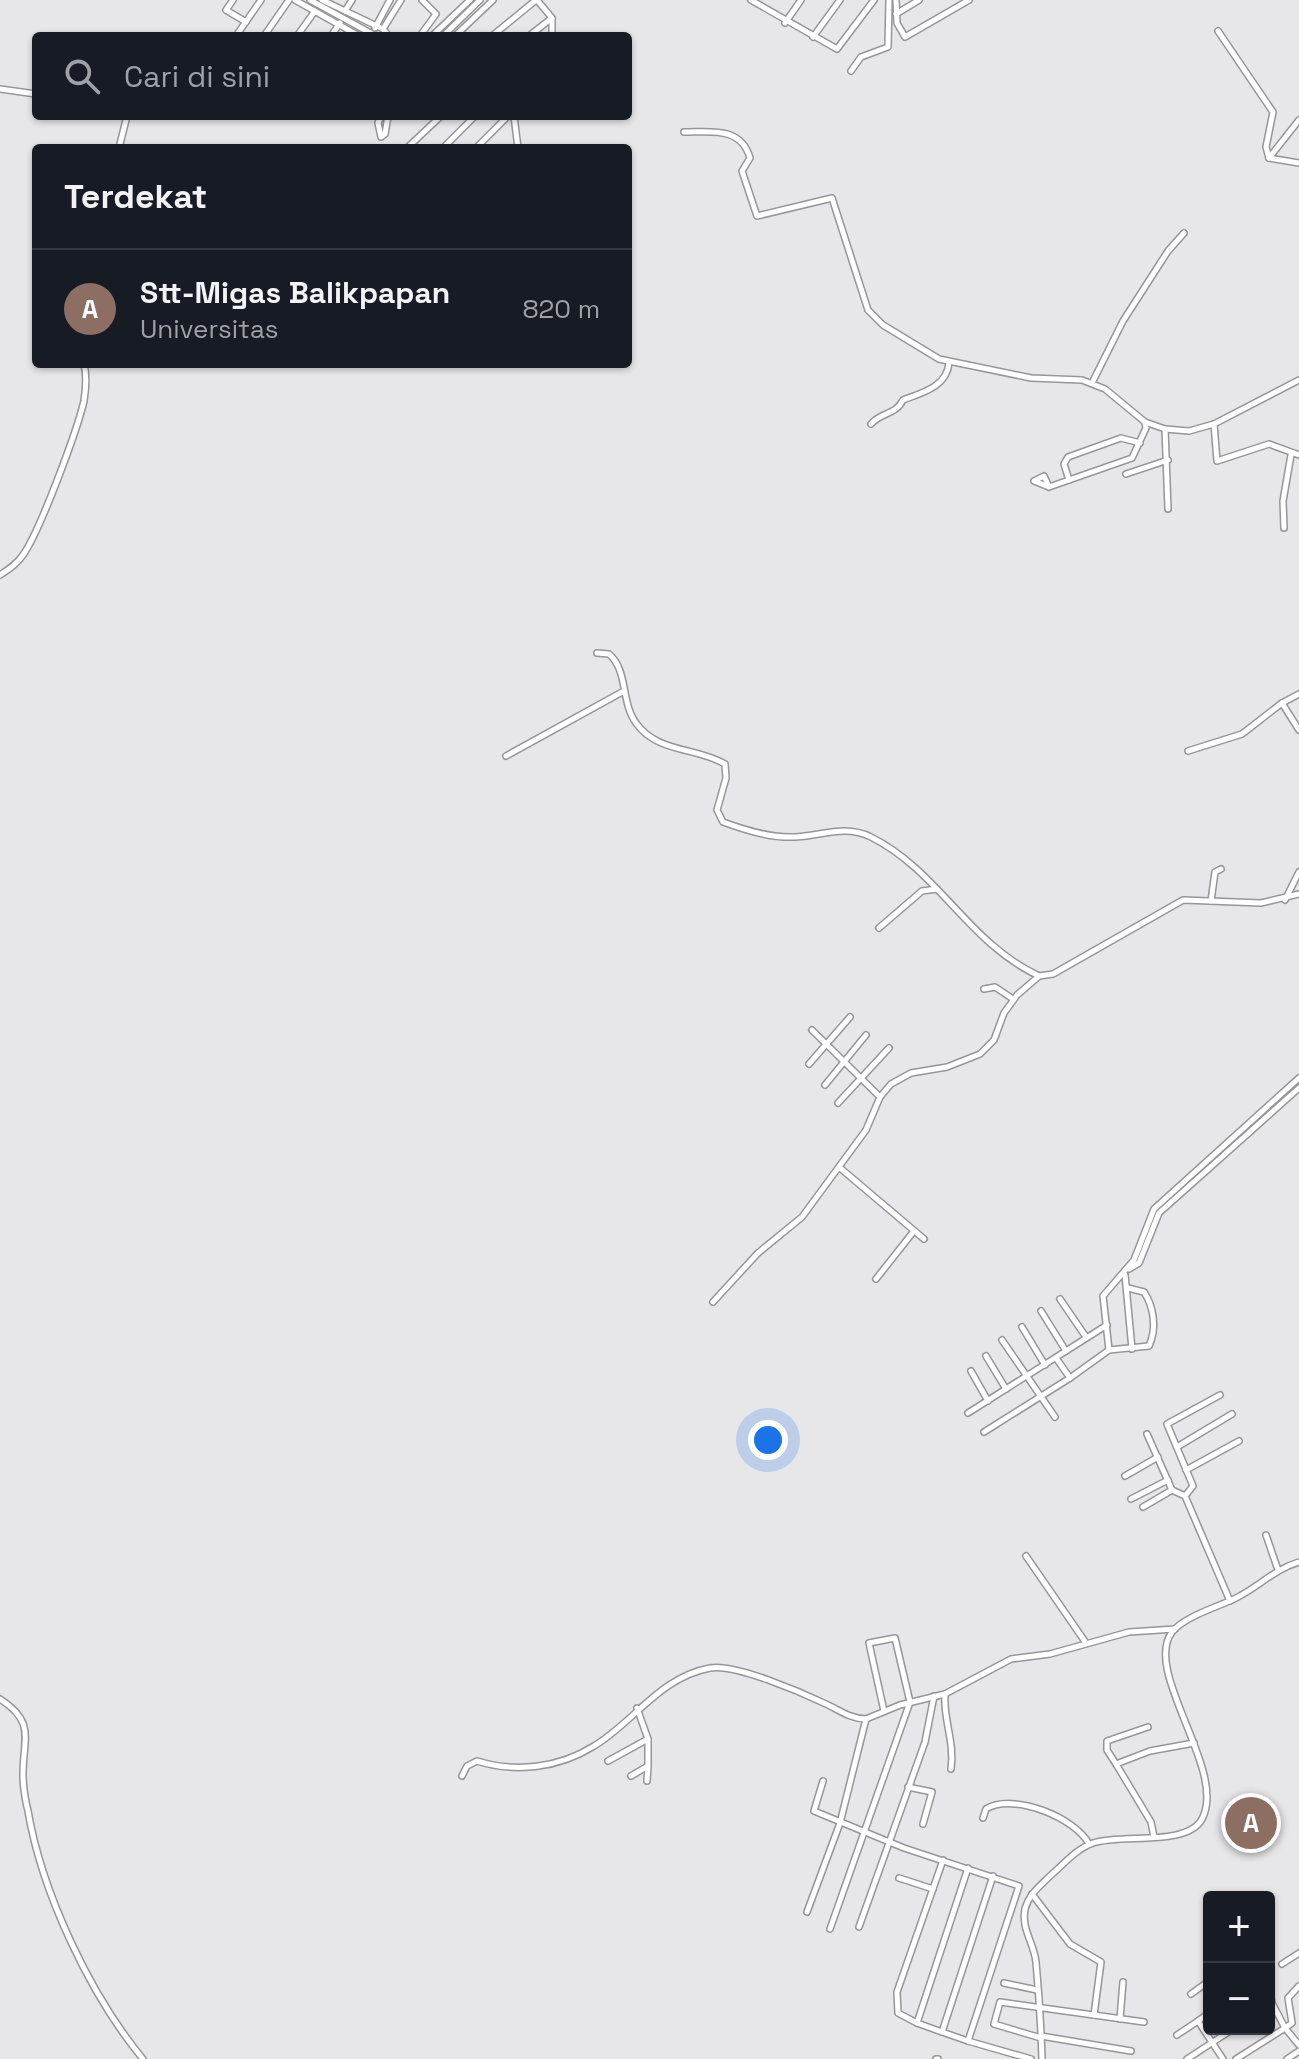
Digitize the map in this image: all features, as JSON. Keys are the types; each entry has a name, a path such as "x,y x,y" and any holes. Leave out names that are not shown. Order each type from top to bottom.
{"street":[{"path":"233,0 226,10 246,22"},
{"path":"239,32 261,0"},
{"path":"267,32 292,0 353,32"},
{"path":"310,0 368,32"},
{"path":"322,0 384,32"},
{"path":"345,11 352,0"},
{"path":"379,28 390,0"},
{"path":"376,32 401,0"},
{"path":"422,0 436,14 423,32"},
{"path":"436,32 470,0"},
{"path":"448,32 480,0"},
{"path":"459,32 493,0"},
{"path":"497,32 536,0 552,18 552,32"},
{"path":"751,0 762,3 785,23 837,49 874,0"},
{"path":"785,23 801,0"},
{"path":"813,37 840,0"},
{"path":"851,71 861,57 888,47 889,0"},
{"path":"896,0 896,14 905,37 969,0"},
{"path":"896,14 919,0"},
{"path":"300,32 315,11"},
{"path":"534,32 552,18"},
{"path":"334,32 340,23"},
{"path":"440,28 443,32"},
{"path":"1218,31 1273,112 1266,147 1269,158"},
{"path":"0,89 32,93"},
{"path":"120,144 126,120"},
{"path":"379,120 381,137 385,134 387,120"},
{"path":"411,144 437,120"},
{"path":"447,144 471,120"},
{"path":"479,144 506,120"},
{"path":"512,120 517,144"},
{"path":"1269,158 1299,120"},
{"path":"684,132 730,133 743,144 750,158 742,171 757,216 832,198 868,310 899,336 949,363 1031,378 1062,377 1092,383 1105,389 1145,422 1165,429 1189,431 1214,424 1299,380"},
{"path":"1269,158 1298,162"},
{"path":"1092,383 1123,321 1168,251 1184,233"},
{"path":"871,424 879,416 898,409 906,398 926,393 946,373 949,363"},
{"path":"0,575 15,564 28,547 83,404 84,368"},
{"path":"1049,487 1132,458 1140,443 1145,422"},
{"path":"1214,424 1217,461 1269,444 1291,455 1299,455"},
{"path":"1165,429 1168,509"},
{"path":"1069,480 1064,464 1068,457 1121,438 1140,443"},
{"path":"1284,528 1283,501 1291,455"},
{"path":"1126,474 1168,460"},
{"path":"597,653 613,657 636,723 656,741 725,764 726,778 717,810 723,822 780,837 839,830 861,833 894,851 938,889 982,940 1039,976"},
{"path":"506,756 624,691"},
{"path":"1188,751 1242,734 1299,694"},
{"path":"1282,703 1299,730"},
{"path":"1211,901 1215,872 1221,869"},
{"path":"1285,900 1299,872"},
{"path":"879,928 922,891 938,889"},
{"path":"713,1302 758,1253 802,1217 866,1130 880,1097 901,1076 947,1067 980,1054 994,1040 1013,999 1039,976 1069,965 1175,903 1211,901 1234,904 1285,900 1299,894"},
{"path":"984,989 995,987 1013,999"},
{"path":"809,1064 850,1017"},
{"path":"812,1030 842,1063 880,1097"},
{"path":"825,1085 866,1035"},
{"path":"838,1103 889,1048"},
{"path":"1132,1349 1126,1272 1154,1209 1299,1078"},
{"path":"1109,1350 1103,1296 1139,1263 1159,1213 1299,1088"},
{"path":"839,1167 924,1239"},
{"path":"876,1279 914,1231"},
{"path":"984,1432 1109,1350 1149,1346 1154,1324 1144,1292 1128,1288"},
{"path":"1060,1299 1086,1337"},
{"path":"1041,1311 1066,1351"},
{"path":"968,1413 1107,1325"},
{"path":"1022,1327 1045,1365"},
{"path":"1002,1340 1055,1417"},
{"path":"986,1356 1006,1389"},
{"path":"1056,1358 1070,1378"},
{"path":"971,1371 988,1401"},
{"path":"1185,1496 1193,1486 1167,1424 1220,1395"},
{"path":"1177,1447 1232,1414"},
{"path":"1147,1434 1172,1490 1185,1496 1230,1601"},
{"path":"1186,1470 1239,1441"},
{"path":"1125,1476 1158,1457"},
{"path":"1131,1499 1168,1480"},
{"path":"1143,1507 1172,1490"},
{"path":"1266,1535 1278,1570"},
{"path":"1026,1556 1086,1643"},
{"path":"462,1776 467,1766 477,1761 498,1768 534,1768 585,1750 600,1742 637,1708 681,1678 716,1667 757,1678 866,1719 910,1702 945,1694 1004,1661 1050,1654 1129,1632 1175,1629 1230,1601 1278,1570 1299,1562"},
{"path":"1042,2059 1035,1954 1024,1921 1032,1894 1089,1844 1121,1837 1154,1837 1188,1832 1203,1817 1207,1791 1170,1670 1167,1647 1175,1629"},
{"path":"830,1929 910,1702 895,1638 869,1643 884,1711"},
{"path":"945,1694 945,1710 953,1738 951,1769"},
{"path":"859,1927 930,1726 934,1696"},
{"path":"0,1699 19,1714 25,1726 25,1793 41,1864 87,1975 143,2059"},
{"path":"637,1708 648,1739 647,1781"},
{"path":"807,1912 840,1823 866,1719"},
{"path":"1148,1727 1107,1741 1107,1750 1151,1822 1154,1837"},
{"path":"608,1761 648,1739"},
{"path":"1116,1764 1150,1751 1194,1743"},
{"path":"631,1776 648,1766"},
{"path":"823,1781 814,1811 865,1833 1019,1886 968,2041"},
{"path":"908,1787 932,1792 923,1824"},
{"path":"983,1818 986,1809 997,1805 1054,1813 1078,1829 1089,1844"},
{"path":"943,1860 896,2003 900,2016 968,2041 1031,2059"},
{"path":"917,2023 968,1868"},
{"path":"942,2032 993,1876"},
{"path":"899,1878 933,1889"},
{"path":"1032,1894 1070,1944 1101,1962 1094,2015"},
{"path":"1282,1964 1298,1955"},
{"path":"1120,2019 1123,1982"},
{"path":"1004,1983 1037,1990"},
{"path":"1191,1994 1203,1985"},
{"path":"1292,2023 1288,1998 1299,1986"},
{"path":"1131,2051 1041,2037 994,2024 1000,2002 1040,2010 1144,2022"},
{"path":"1275,2012 1299,2048 1287,2059"},
{"path":"1177,2035 1203,2017"},
{"path":"1236,2059 1299,2019"},
{"path":"1198,2021 1223,2059"},
{"path":"1187,2059 1223,2035"}],"place":[{"name":"Stt-Migas Balikpapan","path":"1251,1823"}]}
